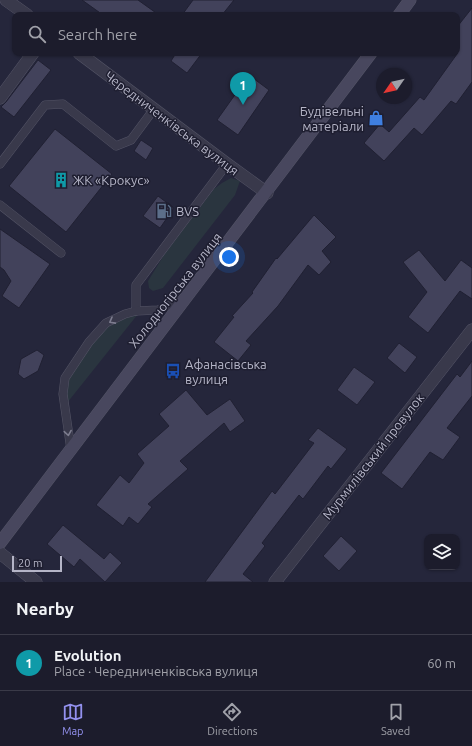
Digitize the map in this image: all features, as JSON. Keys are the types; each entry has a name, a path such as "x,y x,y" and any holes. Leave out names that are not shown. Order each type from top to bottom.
{"main road":[{"path":"401,12 410,0"},
{"name":"Холодногірська вулиця","path":"0,543 188,297 369,56"}],"street":[{"path":"6,0 23,12"},
{"path":"0,98 31,56"},
{"name":"Чередниченківська вулиця","path":"83,56 227,164 267,192"},
{"name":"Мурмилівський провулок","path":"274,582 472,330"},
{"path":"0,553 36,582"}],"lane":[{"path":"0,164 45,105 63,104 116,146 131,140 154,109"},
{"path":"136,311 136,285 227,164"},
{"path":"0,205 61,253"},
{"path":"71,450 63,394 65,378 89,342 106,323 125,314 136,311 158,310 188,297"}],"shaded area":[{"path":"231,178 240,181 235,195 163,288 153,291 149,288 148,281 164,255 214,189"},
{"path":"138,314 67,403 66,376 105,326"}],"building":[{"path":"82,0 138,0 155,12 99,12"},
{"path":"193,0 234,0 224,12 184,12"},
{"path":"472,8 472,82 456,104 451,101 422,135 414,128 384,161 364,143 380,124 389,132 420,97 424,100 456,56 460,56 460,23"},
{"path":"174,56 200,56 187,73 171,61"},
{"path":"38,60 51,70 14,117 1,107"},
{"path":"249,75 269,90 238,135 217,120"},
{"name":"ЖК «Крокус»","path":"55,129 112,174 66,232 9,186"},
{"path":"141,140 153,148 146,160 134,151"},
{"path":"158,196 174,208 160,228 143,216"},
{"path":"314,215 336,237 322,251 331,262 319,275 308,265 278,306 246,341 251,345 238,361 214,342 234,317 232,316 253,293 252,292 276,258 277,259"},
{"path":"0,229 50,264 19,308 2,296 11,281 4,270 0,267"},
{"path":"419,250 445,281 461,260 472,268 472,299 460,291 428,333 408,317 427,292 403,262"},
{"path":"399,343 417,357 405,373 387,358"},
{"path":"37,350 44,355 38,371 24,379 18,374 21,359"},
{"path":"472,361 472,396 447,428 460,437 443,460 430,452 402,489 381,473 457,374 460,377"},
{"path":"354,367 375,382 357,405 337,390"},
{"path":"186,390 207,415 230,399 245,421 230,432 224,423 180,461 188,469 148,504 152,507 138,524 129,517 123,526 96,505 120,475 129,483 144,463 137,454 169,426 159,414"},
{"path":"318,428 347,449 331,469 328,466 303,499 299,495 262,543 265,546 243,574 253,582 205,582 272,491 275,494 314,443 308,440"},
{"path":"63,525 104,559 110,552 122,563 105,582 80,559 74,567 47,544"},
{"path":"341,536 357,551 339,571 323,556"}],"place":[{"name":"Evolution","path":"243,105"},
{"name":"Будівельні матеріали","path":"376,118"},
{"name":"ЖК «Крокус»","path":"61,180"},
{"name":"BVS","path":"164,211"},
{"name":"Афанасівська вулиця","path":"173,371"}]}
